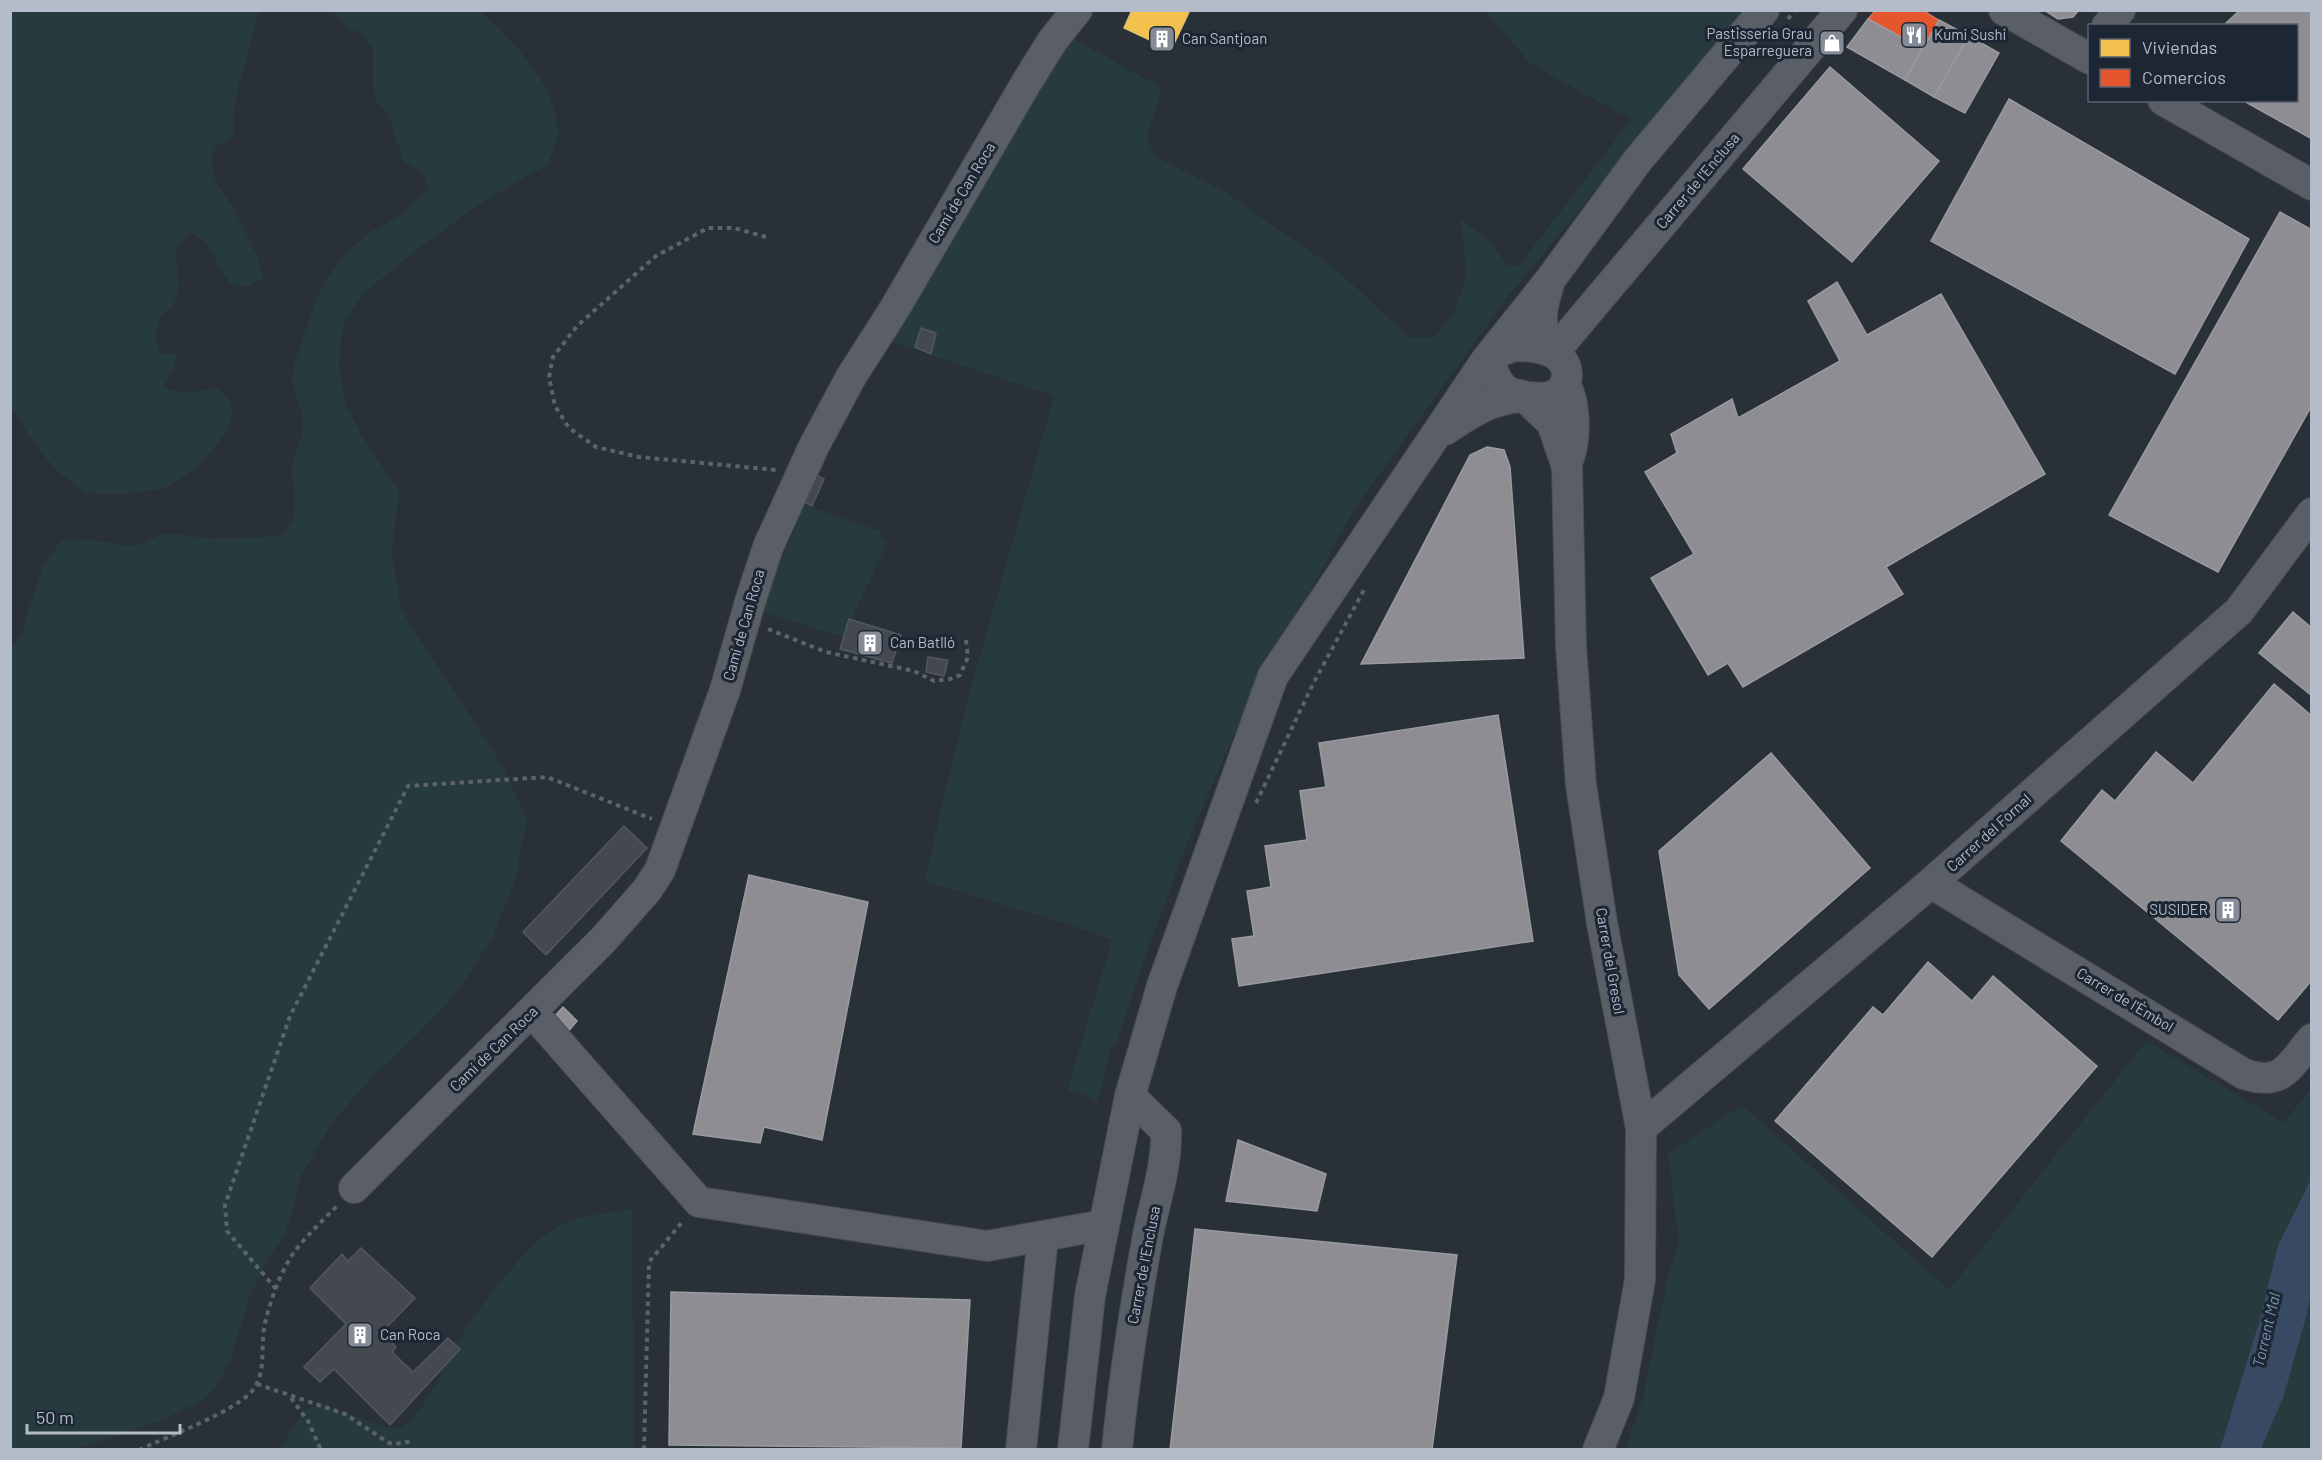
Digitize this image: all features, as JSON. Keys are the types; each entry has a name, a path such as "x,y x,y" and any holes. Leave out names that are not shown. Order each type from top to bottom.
{"street":[{"name":"Camí de Can Roca","path":"354,1188 603,940 647,890 660,870 725,690 768,547 798,479 851,377 895,308 1028,80 1053,40 1077,10"},
{"path":"1073,1449 1090,1296 1130,1096 1162,986 1273,676 1487,359 1550,280 1638,160 1764,10"},
{"name":"Carrer de l'Enclusa","path":"1554,352 1842,10"},
{"path":"2004,10 2087,53"},
{"path":"2109,24 2120,10"},
{"path":"2167,102 2312,185"},
{"path":"1487,359 1503,388 1510,393 1542,398 1551,397 1562,390 1567,369 1562,359 1544,338 1542,327 1543,302 1550,280"},
{"path":"1487,359 1516,346 1554,352"},
{"path":"1565,384 1571,395 1573,430 1573,448 1567,466"},
{"path":"1433,438 1492,402 1524,396"},
{"path":"1524,396 1552,423 1567,466"},
{"name":"Carrer del Gresol","path":"1567,466 1571,646 1581,785 1602,922 1641,1128 1640,1280 1618,1398 1598,1449"},
{"name":"Carrer del Fornal","path":"1641,1128 1932,883 2239,611 2312,513"},
{"name":"Carrer de l'Èmbol","path":"1932,883 2244,1074 2260,1079 2274,1078 2285,1071 2312,1039"},
{"path":"532,1012 699,1202 987,1246 1104,1225"},
{"name":"Carrer de l'Enclusa","path":"1117,1449 1127,1355 1149,1232 1167,1154 1166,1131 1130,1096"},
{"path":"1021,1449 1044,1236"}],"path":[{"path":"766,237 734,228 708,228 656,256 577,326 553,357 549,377 555,406 569,428 596,447 639,457 786,471 798,479"},
{"path":"1253,810 1313,684 1365,587"},
{"path":"746,619 826,652 914,671 934,681 960,675 968,657 966,640"},
{"path":"276,1289 227,1231 225,1205 290,1016 408,786 547,777 675,828"},
{"path":"139,1449 237,1403 257,1384 261,1370 262,1334 276,1289 295,1252 354,1188"},
{"path":"644,1449 649,1262 699,1202"},
{"path":"257,1384 345,1414 380,1438 395,1444 413,1441"},
{"path":"290,1397 308,1421 321,1449"},
{"path":"393,1449 395,1444"}],"green space":[{"path":"10,11 259,11 246,64 239,82 233,118 233,137 216,146 211,162 215,180 234,209 259,260 263,278 248,287 230,284 204,241 189,232 176,249 179,286 174,305 160,317 156,336 159,353 177,354 173,371 163,387 182,393 218,388 229,400 231,413 222,438 212,451 189,472 162,488 118,494 98,494 83,490 66,478 50,462 11,408"},
{"path":"332,11 480,11 531,64 549,96 555,113 558,136 546,166 477,206 419,248 363,294 342,327 339,367 346,405 362,436 399,491 392,550 401,610 502,765 527,820 515,881 492,938 459,990 417,1035 372,1077 332,1123 301,1176 285,1236 271,1254 249,1298 230,1362 219,1382 205,1399 166,1418 74,1449 11,1449 11,648 21,636 42,569 60,541 93,540 127,546 144,543 159,535 176,534 211,539 282,536 293,520 295,502 291,466 302,434 302,415 292,382 294,364 312,310 326,280 346,252 372,231 403,214 429,187 421,170 404,162 388,114 377,102 373,86 373,50 363,34 346,27"},
{"path":"1485,11 1743,11 1506,299 1353,511 1233,737 1190,836 1142,965 1116,1045 1110,1049 1098,1103 1090,1097 1067,1090 1112,940 924,881 969,694 1054,396 881,338 1069,36 1162,88 1147,137 1153,152 1162,160 1225,192 1338,271 1409,337 1433,338 1454,312 1467,274 1460,218 1490,241 1507,265 1518,267 1632,118 1531,64"},
{"path":"805,505 880,531 887,543 843,637 760,611"},
{"path":"2146,1041 2284,1123 2311,1088 2311,1179 2278,1245 2260,1319 2220,1449 1625,1450 1643,1397 1668,1276 1679,1245 1668,1154 1742,1105 1949,1290"},
{"path":"632,1209 634,1449 279,1450 304,1410 320,1404 385,1427 403,1428 427,1399 476,1314 503,1278 534,1245 548,1233 569,1222"},
{"path":"2311,1287 2311,1449 2261,1450 2291,1370"}],"water":[{"name":"Torrent Mal","path":"2311,1179 2312,1287 2307,1314 2283,1398 2261,1449 2220,1449 2260,1319 2278,1245"}],"building: Viviendas":[{"name":"Can Santjoan","path":"1132,10 1190,10 1171,50 1124,28"}],"building: Comercios":[{"name":"Kumi Sushi","path":"1876,10 1922,10 1940,21 1923,49 1868,19"}],"building: Industria":[{"path":"2044,10 2079,10 2073,17 2058,19"},
{"path":"2240,10 2312,10 2312,139 2246,102 2298,102 2298,24 2225,24"},
{"path":"1868,19 1923,49 1905,80 1847,47"},
{"path":"1939,20 1969,36 1934,97 1905,80"},
{"path":"1969,36 1999,53 1965,113 1934,97"},
{"path":"1830,67 1939,161 1852,262 1743,169"},
{"path":"2009,99 2249,239 2175,374 1931,241"},
{"path":"2280,212 2312,230 2312,405 2218,572 2109,515"},
{"path":"1837,282 1867,335 1941,294 2045,474 1886,567 1903,594 1743,687 1728,663 1708,675 1651,578 1694,554 1645,472 1677,453 1671,434 1732,399 1738,418 1840,361 1808,301"},
{"path":"1487,447 1504,450 1510,467 1524,658 1361,664 1470,455"},
{"path":"2293,612 2312,628 2312,696 2259,653"},
{"name":"SUSIDER","path":"2274,684 2312,716 2312,980 2278,1020 2061,841 2102,790 2115,801 2156,752 2193,783"},
{"path":"1498,715 1533,941 1239,986 1232,939 1254,936 1247,891 1271,887 1265,846 1307,840 1300,791 1326,787 1319,743"},
{"path":"1771,753 1870,868 1709,1009 1679,975 1659,851"},
{"path":"749,875 868,902 822,1140 764,1127 760,1143 693,1134"},
{"path":"1928,962 1972,1001 1993,976 2097,1066 1932,1257 1775,1121 1873,1007 1883,1015"},
{"path":"563,1007 577,1021 566,1034 552,1019"},
{"path":"1238,1140 1326,1174 1317,1211 1226,1201"},
{"path":"1195,1229 1457,1255 1432,1450 1170,1450"},
{"path":"671,1292 970,1300 961,1448 669,1445"}],"building: Otros":[{"path":"921,328 936,333 931,354 915,347"},
{"path":"812,473 824,479 812,506 800,500"},
{"name":"Can Batlló","path":"849,619 901,635 892,663 840,649"},
{"path":"928,657 948,660 944,676 926,672"},
{"path":"624,826 647,848 546,955 523,932"},
{"name":"Can Roca","path":"361,1248 415,1298 382,1332 396,1347 392,1352 413,1372 448,1338 460,1349 390,1425 334,1369 320,1382 304,1367 346,1324 310,1288 342,1254 348,1261"}],"place":[{"name":"Kumi Sushi","path":"1914,35"},
{"name":"Can Santjoan","path":"1162,39"},
{"name":"Pastisseria Grau Esparreguera","path":"1832,43"},
{"name":"Can Batlló","path":"870,643"},
{"name":"SUSIDER","path":"2228,910"},
{"name":"Can Roca","path":"360,1335"}]}
